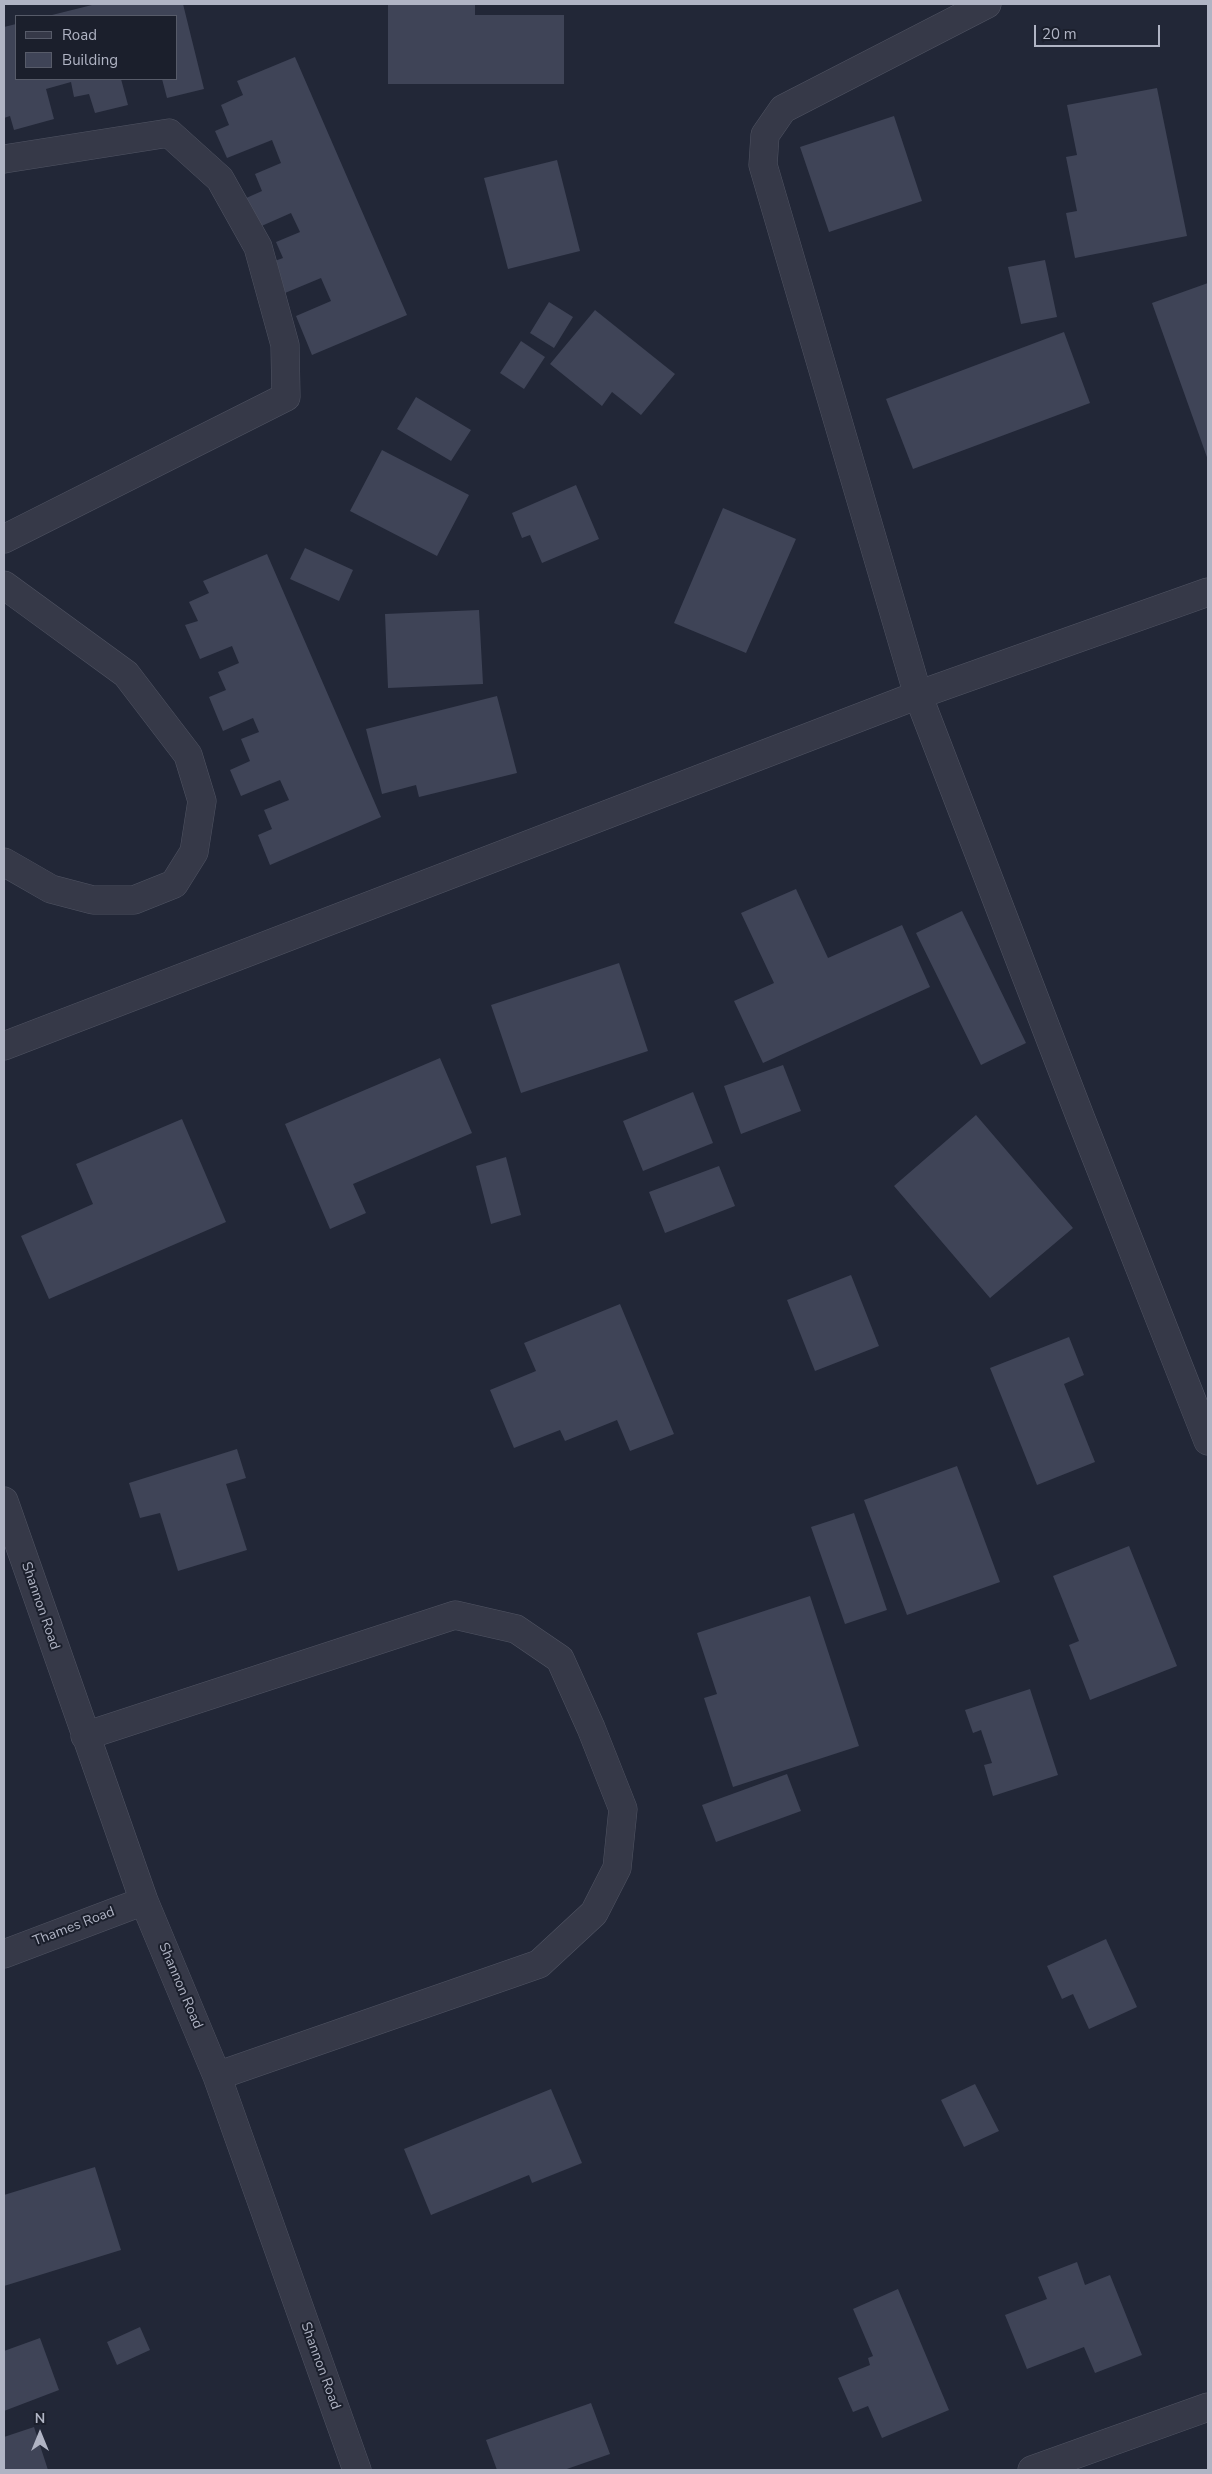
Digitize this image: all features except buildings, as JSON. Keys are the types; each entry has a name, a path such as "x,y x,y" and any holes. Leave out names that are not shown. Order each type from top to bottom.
{"street":[{"path":"987,4 783,109 765,135 763,165 771,200 918,695 1081,1119 1208,1441"},
{"path":"4,159 170,133 220,179 258,247 285,345 286,388 286,397 4,539"},
{"path":"4,585 126,674 188,755 202,801 194,852 174,884 134,900 93,900 51,889 4,862"},
{"path":"4,1046 918,695 1208,592"},
{"name":"Shannon Road","path":"4,1501 144,1901 218,2076 357,2470"},
{"path":"85,1736 455,1615 516,1629 560,1659 591,1728 623,1809 617,1868 594,1913 539,1964 218,2076"},
{"name":"Thames Road","path":"4,1954 144,1901"},
{"path":"1032,2470 1208,2407"}]}
